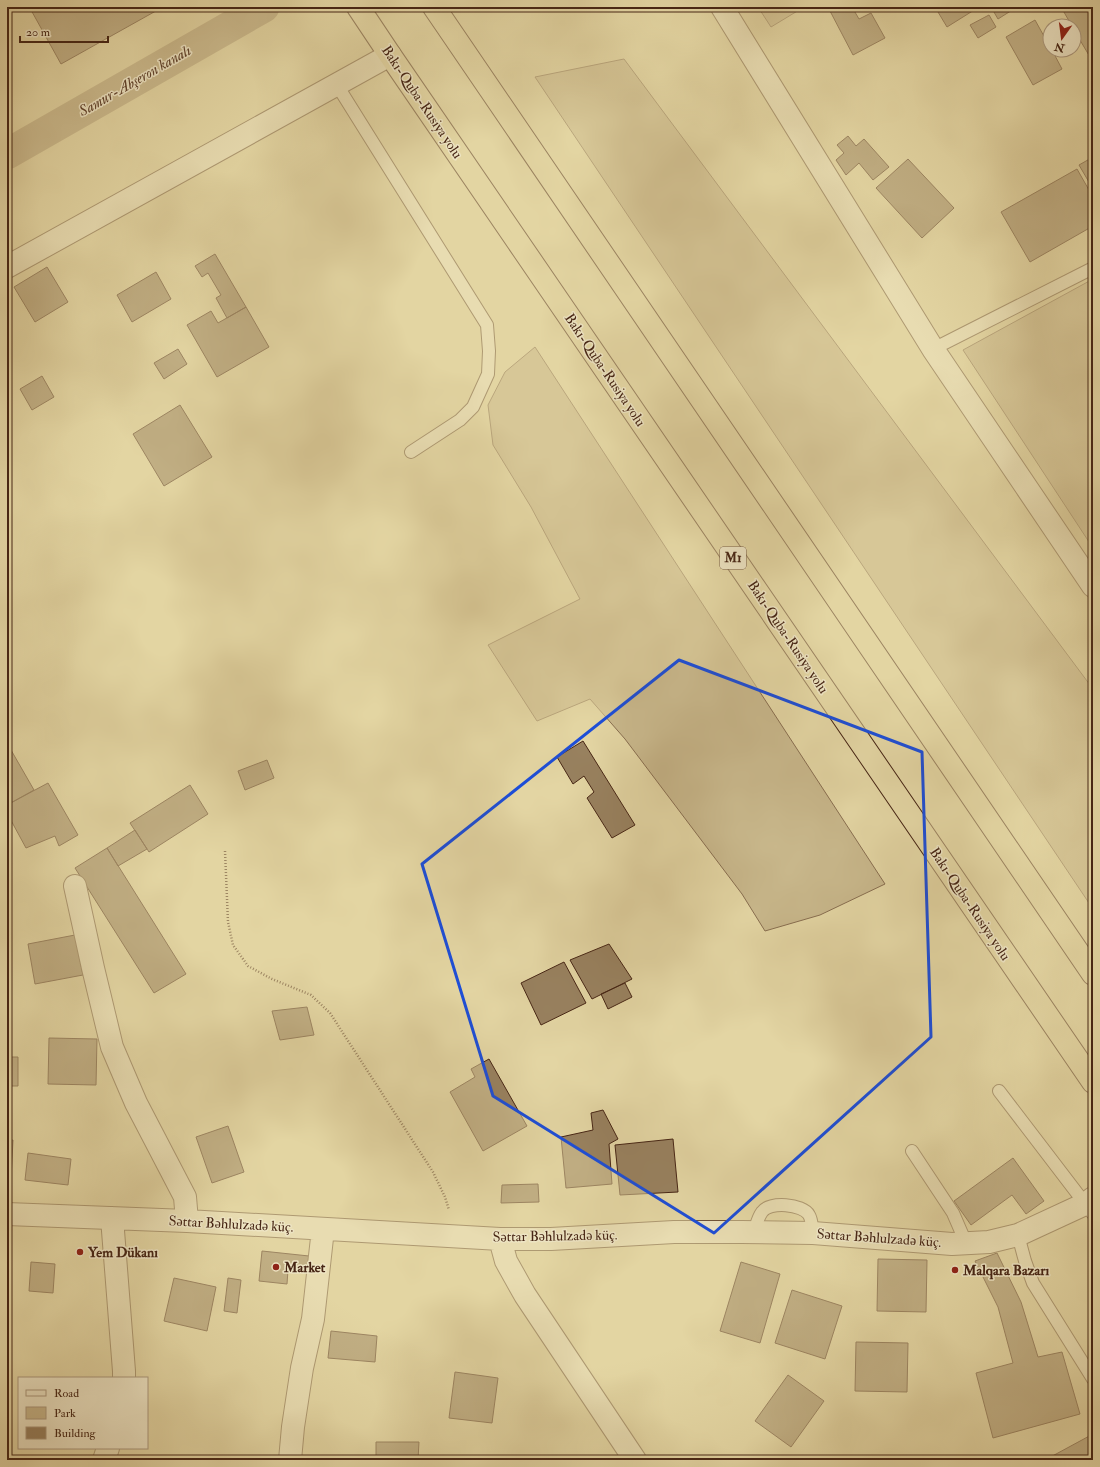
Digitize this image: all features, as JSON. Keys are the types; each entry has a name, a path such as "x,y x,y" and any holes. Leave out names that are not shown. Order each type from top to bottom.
{"highway":[{"name":"Bakı-Quba-Rusiya yolu","path":"358,7 390,56 1093,1082"},
{"path":"434,7 1093,974"}],"street":[{"path":"722,7 933,349 1093,586"},
{"path":"7,267 390,56"},
{"path":"75,886 112,1046 136,1103 185,1197 187,1221"},
{"name":"Səttar Bəhlulzadə küç.","path":"7,1214 187,1221 500,1239 551,1239 674,1232 754,1232 814,1233 952,1244 989,1242 1018,1235 1090,1205"},
{"path":"112,1218 124,1377"},
{"path":"290,1460 302,1368 313,1319 323,1229"},
{"path":"500,1239 506,1261 525,1295 635,1460"},
{"path":"104,1460 108,1449"}],"lane":[{"path":"337,85 487,325 490,351 488,374 473,407 460,420 411,452"},
{"path":"933,349 1093,268"},
{"path":"999,1091 1090,1205"},
{"path":"912,1151 953,1212 966,1243"},
{"path":"1018,1235 1033,1283 1093,1380"}],"path":[{"path":"225,851 228,922 234,945 248,966 272,979 312,995 330,1013 433,1172 445,1197 456,1236"}],"highlighted area":[{"path":"679,660 922,752 931,1037 714,1233 493,1096 422,864"}],"green space":[{"path":"758,7 804,7 771,27"},
{"path":"624,59 1093,689 1093,909 535,77"},
{"path":"1093,279 1093,548 963,350"},
{"path":"535,347 885,884 820,915 765,931 742,894 625,739 590,699 537,721 488,645 580,599 531,507 493,445 488,405 505,372"}],"building":[{"path":"37,7 163,7 61,64 31,10"},
{"path":"838,7 852,7 859,19 871,13 885,38 853,55 830,11"},
{"path":"935,7 979,7 947,27"},
{"path":"991,7 1017,7 998,19"},
{"path":"1061,7 1093,7 1093,62 1082,43 1082,18 1067,18"},
{"path":"989,15 996,27 978,38 970,25"},
{"path":"1035,20 1042,33 1042,58 1056,58 1062,69 1033,85 1006,37"},
{"path":"848,136 856,146 864,139 889,167 873,180 859,163 846,175 836,160 844,153 837,145"},
{"path":"1093,157 1093,189 1079,165"},
{"path":"908,159 954,208 922,238 876,188"},
{"path":"1077,169 1093,197 1093,226 1030,262 1001,212"},
{"path":"215,254 246,307 227,318 216,298 221,295 208,273 202,277 195,266"},
{"path":"47,267 68,302 35,322 14,287"},
{"path":"156,272 171,299 132,322 117,295"},
{"path":"246,307 269,347 217,377 187,325 211,311 218,323"},
{"path":"178,349 187,364 164,379 154,363"},
{"path":"42,376 54,397 32,410 20,389"},
{"path":"180,405 212,457 164,486 133,434"},
{"path":"583,741 635,825 612,838 587,798 594,792 584,776 573,784 557,757"},
{"path":"7,743 34,790 7,805"},
{"path":"267,760 274,778 245,790 238,771"},
{"path":"48,783 78,835 59,846 55,836 26,848 7,813 7,805"},
{"path":"190,785 208,814 149,852 130,823"},
{"path":"135,830 147,849 118,866 107,848"},
{"path":"107,848 186,974 154,993 75,868"},
{"path":"75,935 83,975 35,984 28,944"},
{"path":"609,944 632,979 592,999 570,960"},
{"path":"564,962 586,1003 541,1025 521,983"},
{"path":"625,983 632,997 608,1009 601,994"},
{"path":"307,1007 314,1035 280,1040 272,1011"},
{"path":"49,1038 97,1039 96,1085 48,1084"},
{"path":"7,1057 18,1057 18,1086 7,1086"},
{"path":"489,1059 527,1126 483,1151 450,1092 475,1077 471,1069"},
{"path":"603,1110 618,1139 609,1144 612,1184 566,1188 561,1137 593,1130 591,1113"},
{"path":"228,1126 244,1172 212,1183 196,1137"},
{"path":"673,1139 678,1192 620,1195 615,1145"},
{"path":"7,1140 13,1140 11,1179 7,1179"},
{"path":"28,1153 71,1159 68,1185 25,1180"},
{"path":"1013,1158 1044,1201 1026,1214 1012,1195 971,1225 954,1201"},
{"path":"538,1184 539,1202 501,1203 502,1185"},
{"path":"262,1251 309,1256 308,1272 288,1270 287,1284 259,1281"},
{"path":"997,1253 1021,1302 1038,1357 1062,1352 1080,1414 993,1438 976,1373 1013,1363 998,1307 975,1261"},
{"path":"878,1259 927,1260 926,1312 877,1311"},
{"path":"31,1262 55,1264 53,1293 29,1291"},
{"path":"741,1262 780,1274 760,1343 720,1331"},
{"path":"174,1278 216,1287 207,1331 164,1321"},
{"path":"228,1278 241,1280 237,1313 224,1311"},
{"path":"792,1290 842,1306 825,1359 775,1343"},
{"path":"331,1331 377,1336 375,1362 328,1358"},
{"path":"856,1342 908,1343 907,1392 855,1391"},
{"path":"455,1372 498,1378 492,1423 449,1418"},
{"path":"788,1375 824,1401 791,1447 755,1421"},
{"path":"1093,1434 1093,1460 1045,1460"},
{"path":"376,1442 419,1442 418,1460 376,1460"}],"waterway":[{"name":"Samur-Abşeron kanalı","path":"7,154 264,7"}],"place":[{"name":"Yem Dükanı","path":"80,1252"},
{"name":"Market","path":"276,1267"},
{"name":"Malqara Bazarı","path":"955,1270"}]}
